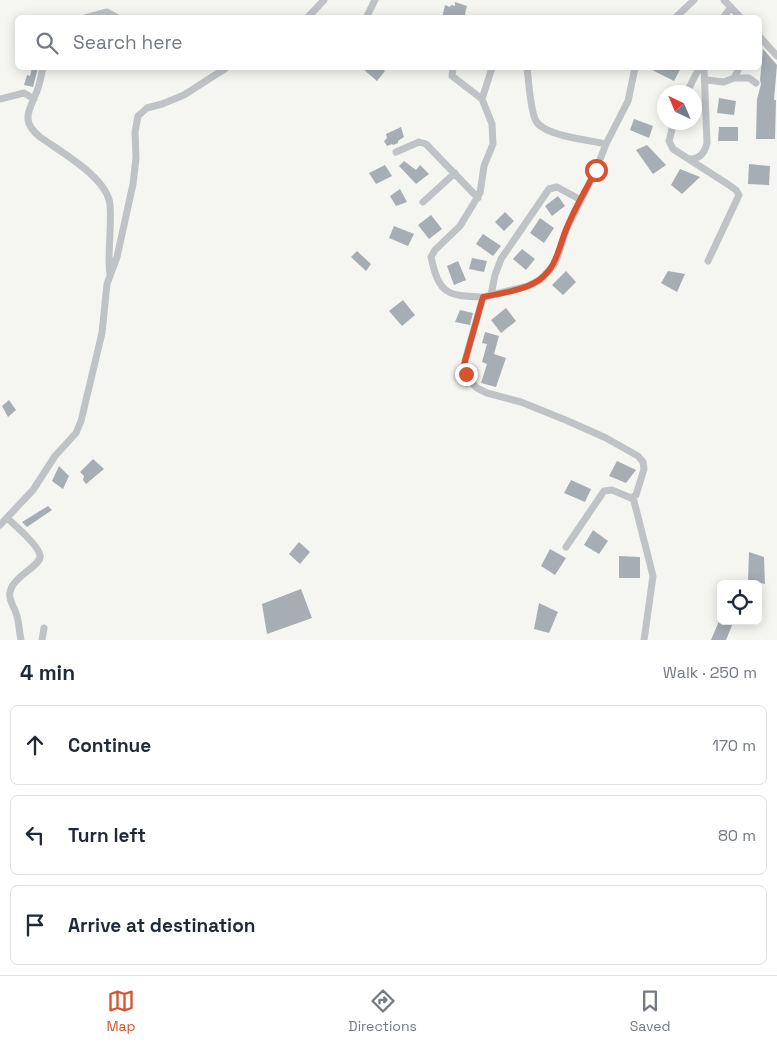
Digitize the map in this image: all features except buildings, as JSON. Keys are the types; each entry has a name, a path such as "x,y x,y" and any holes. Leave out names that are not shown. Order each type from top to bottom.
{"street":[{"path":"311,15 324,0"},
{"path":"368,15 376,0"},
{"path":"678,15 694,0"},
{"path":"724,0 738,15"},
{"path":"725,15 731,7"},
{"path":"96,15 107,12 112,15"},
{"path":"762,38 777,56"},
{"path":"43,70 28,116 28,124 33,131 86,171 98,182 108,196 110,207 110,275"},
{"path":"0,525 33,490 55,456 78,429 102,333 106,288 117,257 134,179 136,158 134,132 138,116 147,108 170,102 184,95 223,70"},
{"path":"453,70 452,76 482,100 492,124 493,144 484,166 478,198 460,226 433,252 431,257 437,278 445,290 462,297 487,296 528,286 540,280 550,270 558,256 566,230 628,101 635,70"},
{"path":"482,100 491,70"},
{"path":"527,70 534,113 539,126 552,132 606,144"},
{"path":"690,85 698,70"},
{"path":"690,159 701,156 707,143 704,70"},
{"path":"734,78 737,70"},
{"path":"706,80 724,82 734,78 749,78 756,83"},
{"path":"0,99 24,93 34,100"},
{"path":"672,130 671,146 736,190 738,195 708,261"},
{"path":"396,152 417,143 424,143 478,198"},
{"path":"424,202 455,173"},
{"path":"581,200 557,187 549,189 501,260 464,367 469,380 477,388 487,393 521,402 568,421 606,438 638,456 643,462 644,469 637,493 633,497"},
{"path":"566,547 604,491 612,490 628,497 633,497"},
{"path":"633,497 653,576 644,640"},
{"path":"7,518 32,543 40,555 40,560 19,576 12,584 9,594 16,613 21,640"},
{"path":"42,640 44,628"}],"route":[{"path":"466,374 465,361 483,297 528,286 540,280 550,270 558,256 566,230 596,170"}]}
